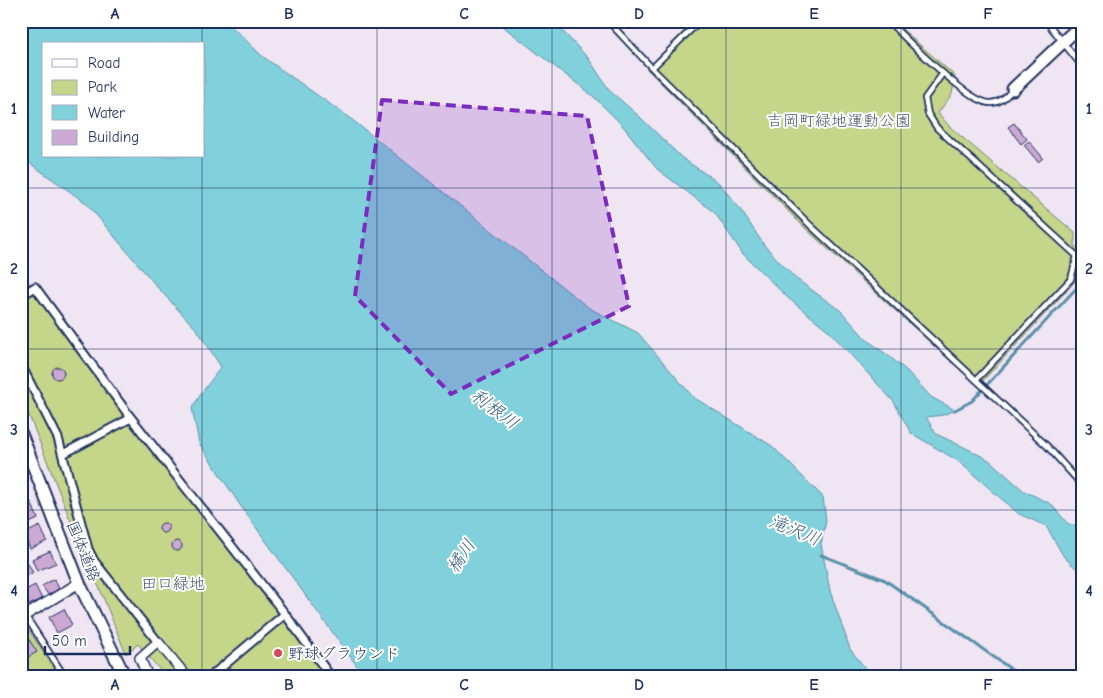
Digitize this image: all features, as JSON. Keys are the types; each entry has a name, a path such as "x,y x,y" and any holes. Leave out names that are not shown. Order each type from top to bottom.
{"street":[{"path":"1013,89 1082,24"},
{"path":"21,296 35,287 131,418 285,614 331,677"},
{"path":"21,365 58,438 88,549 94,561 187,677"},
{"path":"63,454 131,418"},
{"name":"国体道路","path":"21,434 79,583 125,677"},
{"path":"23,614 79,583"},
{"path":"210,677 285,614"},
{"path":"148,677 140,658 158,642"}],"lane":[{"path":"608,21 652,68 810,225 1047,446 1082,485"},
{"path":"652,68 700,21"},
{"path":"888,21 954,83 978,100 988,104 997,102 1013,89"},
{"path":"1046,21 1082,66"},
{"path":"943,73 925,98 928,114 937,128 1077,256 1071,279 976,380"},
{"path":"23,614 64,677"}],"highlighted area":[{"path":"382,100 587,116 629,306 451,394 355,296"}],"green space":[{"name":"吉岡町緑地運動公園","path":"694,21 893,21 955,76 952,94 938,113 950,127 1075,233 1075,246 1082,251 1082,274 978,386 806,229 647,69"},
{"name":"田口緑地","path":"21,273 336,677 166,677 138,644 126,654 99,587 92,575 21,395"},
{"path":"23,622 60,677 45,677 21,666 21,623"}],"water":[{"path":"21,21 226,21 262,56 351,119 589,308 638,333 693,397 772,446 823,497 826,521 821,544 830,591 850,649 872,677 365,677 244,511 199,443 192,408 221,367 198,331 159,289 86,203 21,157"},
{"path":"496,21 553,21 588,58 610,91 682,158 719,183 740,209 764,245 795,278 841,311 866,339 907,371 931,397 955,410 943,415 926,417 936,434 989,460 1024,491 1051,504 1068,524 1082,526 1082,574 1064,557 1046,526 1019,514 958,461 911,433 894,402 828,330 788,298 743,254 715,213 657,169 623,126 593,96"}],"building":[{"path":"1014,123 1027,139 1021,144 1008,127"},
{"path":"1029,141 1043,158 1038,162 1024,145"},
{"path":"58,367 64,373 58,379 52,373"},
{"path":"31,502 38,519 21,527 21,506"},
{"path":"164,523 169,528 164,533 159,528"},
{"path":"40,526 47,541 30,549 24,534"},
{"path":"177,541 182,546 177,551 172,546"},
{"path":"50,551 56,563 37,571 32,559"},
{"path":"25,558 33,573 21,578 21,560"},
{"path":"54,579 60,590 49,596 42,586"},
{"path":"35,585 42,599 29,605 22,592"},
{"path":"64,609 72,625 57,633 49,617"},
{"path":"26,635 37,652 21,661 21,638"}],"waterway":[{"path":"955,410 972,401 1082,282"},
{"name":"滝沢川","path":"821,555 885,580 1022,677"}],"place":[{"name":"野球グラウンド","path":"278,653"}],"water label":[{"name":"利根川","path":"495,409"},
{"name":"橘川","path":"461,556"}]}
